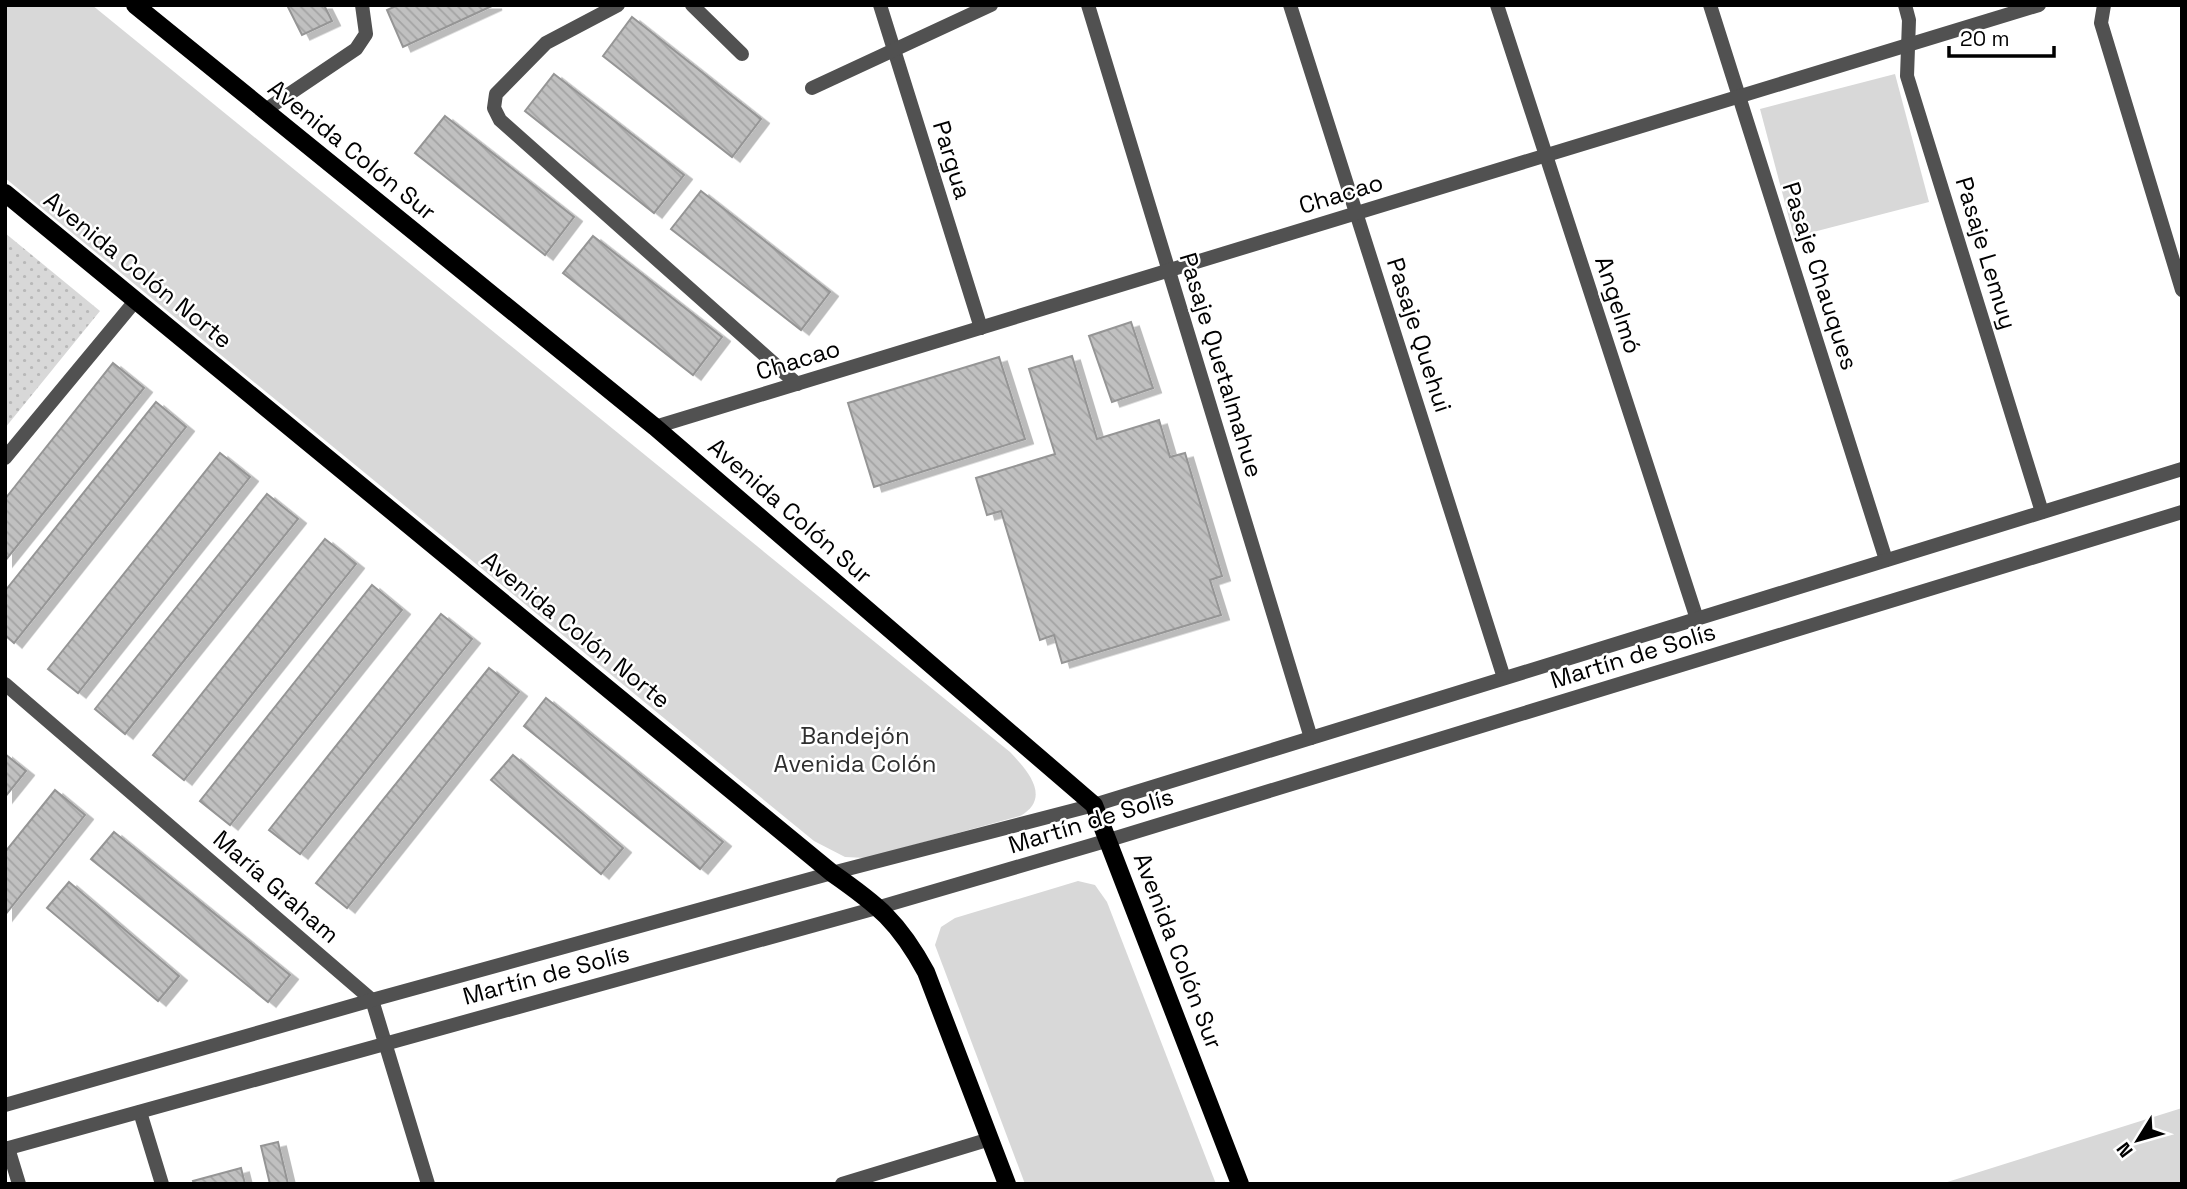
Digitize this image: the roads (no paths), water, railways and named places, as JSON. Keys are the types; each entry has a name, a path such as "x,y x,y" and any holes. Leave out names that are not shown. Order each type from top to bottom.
{"main road":[{"name":"Avenida Colón Sur","path":"135,5 655,427 1094,805 1240,1184"},
{"name":"Avenida Colón Norte","path":"5,194 832,873 880,907 912,947 926,972 1007,1184"}],"street":[{"path":"264,111 356,49 366,34 362,5"},
{"path":"618,5 546,43 496,94 494,108 500,120 797,384"},
{"path":"692,5 742,54"},
{"name":"Pargua","path":"880,5 981,328"},
{"path":"812,88 991,5"},
{"name":"Pasaje Quetalmahue","path":"1088,5 1311,738"},
{"name":"Pasaje Quehui","path":"1290,5 1504,678"},
{"name":"Angelmó","path":"1497,5 1697,619"},
{"name":"Pasaje Chauques","path":"1710,5 1886,560"},
{"name":"Pasaje Lemuy","path":"1905,5 1909,20 1908,76 2042,512"},
{"name":"Chacao","path":"655,427 2039,5"},
{"path":"2104,5 2101,23 2182,290"},
{"path":"5,458 136,300"},
{"name":"Martín de Solís","path":"5,1105 832,873 1094,805 2182,469"},
{"name":"Martín de Solís","path":"7,1149 385,1042 880,907 1109,840 2182,512"},
{"name":"María Graham","path":"5,684 372,1000"},
{"path":"372,1000 428,1184"},
{"path":"140,1112 162,1184"},
{"path":"842,1184 990,1139"},
{"path":"7,1149 19,1184"}],"park label":[{"name":"Bandejón Avenida Colón","path":"855,750"}]}
